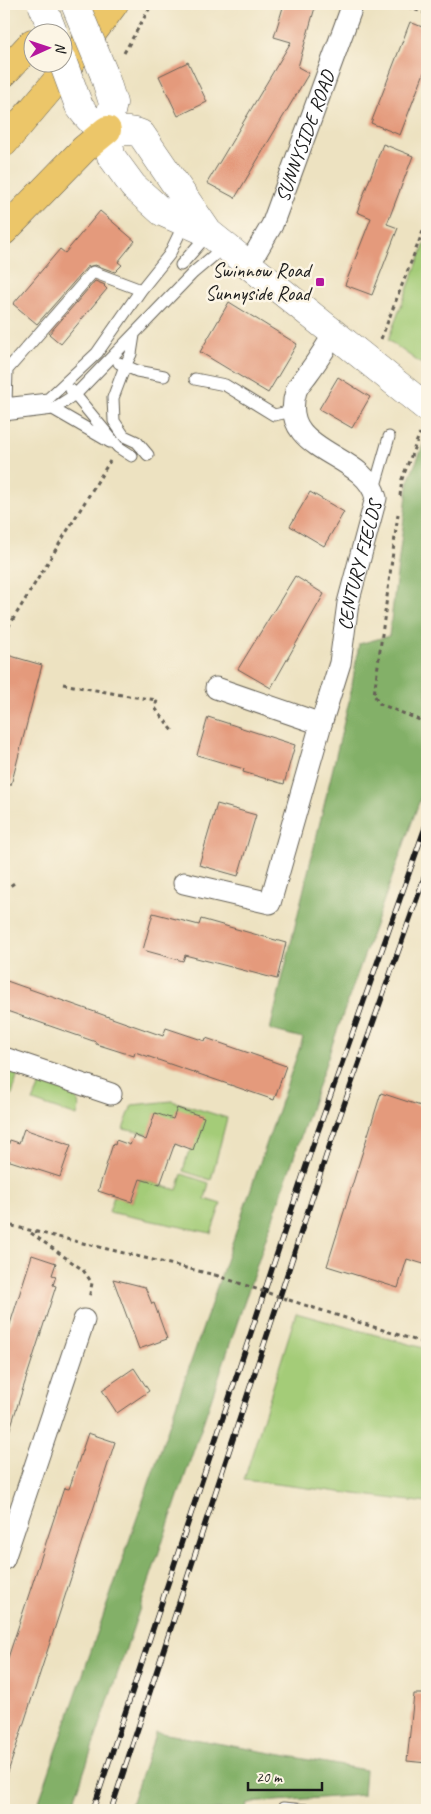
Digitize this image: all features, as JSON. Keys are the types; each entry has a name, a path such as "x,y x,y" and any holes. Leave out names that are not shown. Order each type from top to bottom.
{"highway":[{"path":"50,22 64,4"},
{"path":"4,143 60,78 114,4"},
{"path":"4,74 22,55"},
{"path":"4,231 84,149 107,130"}],"street":[{"path":"42,4 48,22"},
{"path":"75,4 112,67 112,103 107,130 111,156 133,186 162,212 206,234 249,264 370,362 424,420"},
{"name":"SUNNYSIDE ROAD","path":"249,264 272,225 353,4"},
{"path":"66,72 79,106 87,118 107,130 132,130 141,134 206,234"},
{"path":"294,411 296,390 334,334"},
{"name":"CENTURY FIELDS","path":"184,883 270,904 340,663 348,603 376,498 370,482 318,446 299,429 294,411"},
{"path":"216,688 321,724"},
{"path":"4,1058 111,1094"},
{"path":"4,1559 84,1320"}],"lane":[{"path":"181,265 206,234"},
{"path":"4,408 48,399 66,384 97,353 141,290 169,255 206,234"},
{"path":"4,408 18,414 53,409 75,395 193,273 206,234"},
{"path":"4,408 7,370 93,272 141,290"},
{"path":"134,335 131,354 113,398 114,421 124,436 137,442 148,456"},
{"path":"97,353 137,371 164,376"},
{"path":"195,379 225,385 274,415 294,411"},
{"path":"66,384 118,447"},
{"path":"53,409 132,456"},
{"path":"374,489 388,437"},
{"path":"282,1810 283,1808 306,1810"}],"path":[{"path":"112,67 152,4"},
{"path":"400,4 427,14"},
{"path":"370,362 381,341 427,221"},
{"path":"400,498 402,479 424,420"},
{"path":"4,634 118,447"},
{"path":"398,508 374,695 380,704 427,723"},
{"path":"63,684 122,696 157,700 155,708 174,732"},
{"path":"4,890 16,882"},
{"path":"4,1224 215,1275 427,1344"},
{"path":"29,1231 83,1270 92,1283 84,1320"}],"green space":[{"path":"427,238 427,368 388,340"},
{"path":"427,436 427,780 332,1045 71,1810 36,1810 303,1038 270,1030 350,697 359,644 389,636 409,479"},
{"path":"4,1065 19,1070 12,1095 4,1092"},
{"path":"43,1078 72,1089 78,1102 77,1116 33,1101"},
{"path":"172,1101 227,1118 211,1180 183,1171 188,1153 193,1149 148,1134 123,1129 132,1105"},
{"path":"182,1174 209,1183 205,1199 221,1204 211,1233 109,1212 114,1196 132,1202 140,1179 177,1190"},
{"path":"296,1313 427,1349 427,1503 244,1480"},
{"path":"156,1732 365,1770 363,1795 247,1803 246,1810 129,1810"}],"building":[{"path":"284,4 316,4 298,67 309,73 235,198 207,183 291,42 274,37"},
{"path":"410,22 427,29 427,65 400,135 371,123"},
{"path":"188,62 207,102 178,116 159,76"},
{"path":"383,144 413,156 387,224 398,228 372,295 345,285 371,218 357,212"},
{"path":"100,211 135,241 118,262 122,265 115,272 95,265 87,267 37,324 13,304 60,249 65,253"},
{"path":"95,281 105,285 107,289 61,344 49,334"},
{"path":"229,302 297,344 268,393 200,352"},
{"path":"338,377 370,397 352,428 319,409"},
{"path":"310,492 344,512 324,546 290,526"},
{"path":"295,576 324,594 271,688 238,669"},
{"path":"4,654 42,665 11,785 4,785"},
{"path":"208,717 295,745 284,784 243,772 244,769 197,755"},
{"path":"217,804 256,815 238,876 199,865"},
{"path":"153,913 199,925 201,919 286,943 277,979 185,955 183,961 143,950"},
{"path":"4,980 163,1036 166,1028 205,1041 206,1038 286,1066 274,1100 135,1052 134,1056 96,1044 96,1042 4,1010"},
{"path":"381,1093 427,1108 427,1265 407,1259 398,1288 327,1266"},
{"path":"177,1108 204,1117 193,1150 175,1143 160,1185 140,1179 132,1202 98,1191 116,1140 130,1145 134,1135 146,1140 155,1113 173,1119"},
{"path":"24,1129 71,1145 60,1177 4,1159 10,1140 19,1143"},
{"path":"32,1255 56,1263 52,1275 56,1276 53,1285 56,1286 8,1435 4,1435 4,1343"},
{"path":"113,1279 145,1287 152,1304 154,1303 167,1339 139,1349"},
{"path":"134,1368 149,1391 117,1413 102,1390"},
{"path":"88,1433 115,1442 8,1772 4,1771 4,1670 64,1488 69,1489"},
{"path":"414,1694 427,1694 427,1763 407,1761"}],"railway":[{"path":"93,1810 312,1148 427,822"},
{"path":"111,1810 327,1153 427,870"}],"place":[{"name":"Swinnow Road Sunnyside Road","path":"320,282"}]}
